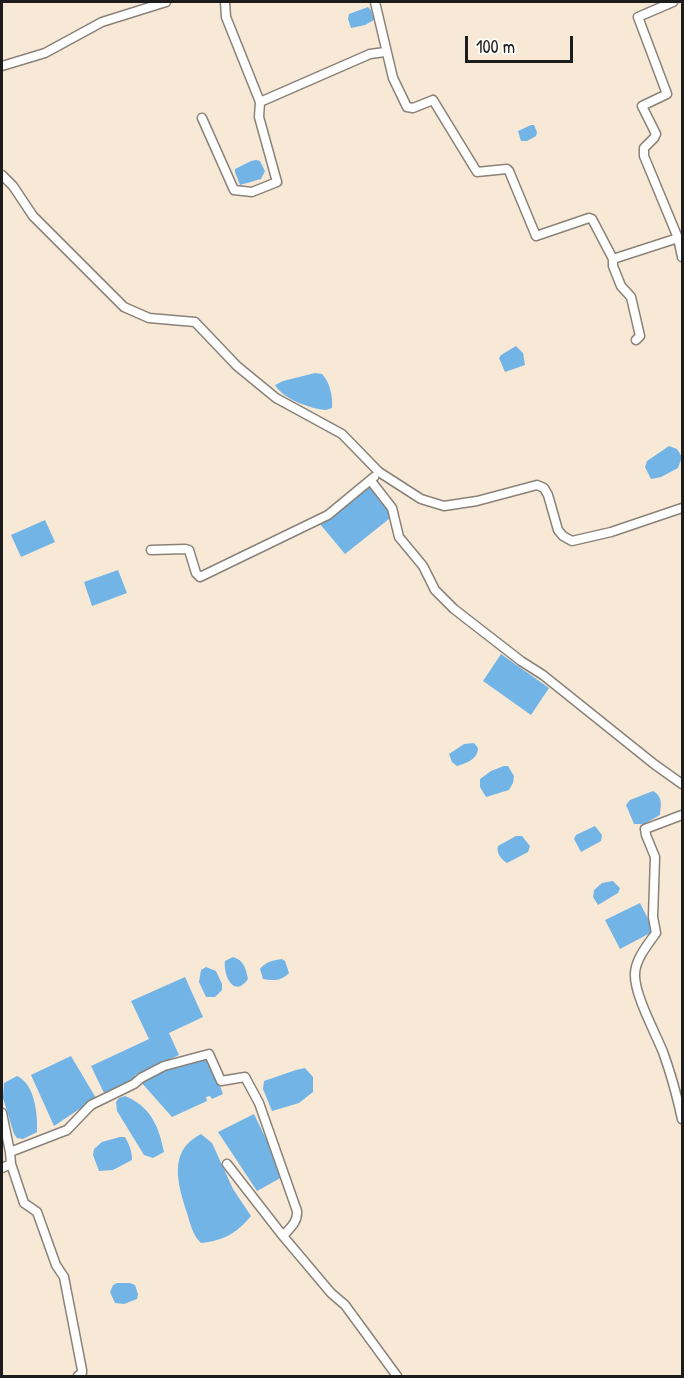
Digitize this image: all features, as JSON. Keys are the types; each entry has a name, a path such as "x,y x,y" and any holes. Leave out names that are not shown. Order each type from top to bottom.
{"street":[{"path":"2,66 45,52 102,22 166,2"},
{"path":"202,118 234,190 252,192 277,182 259,117 260,102 226,17 225,2"},
{"path":"375,2 385,52 393,78 407,107 412,108 433,100 477,172 507,169 536,236 589,218 592,219 612,259 621,286 628,293 633,304 640,336 636,340"},
{"path":"673,2 638,16 667,94 642,106 656,134 644,148 644,156 678,238 682,257"},
{"path":"260,102 370,54 385,52"},
{"path":"2,175 13,186 33,216 124,307 148,318 195,322 237,366 276,398 342,434 378,472 422,499 444,506 477,501 537,485 544,488 549,495 558,530 563,536 572,540 611,532 682,508"},
{"path":"612,259 678,238"},
{"path":"151,550 189,550 196,573 200,577 328,515 371,481 378,472"},
{"path":"371,481 392,508 399,537 423,566 435,590 454,609 521,661 543,675 682,784"},
{"path":"682,815 645,830 656,856 653,917 656,933 636,967 634,975 637,990 666,1062 682,1119"},
{"path":"10,1152 67,1130 91,1105 164,1066 209,1054 221,1081 245,1077 259,1103 297,1211 296,1221 283,1236"},
{"path":"2,1113 11,1164 24,1203 37,1212 56,1266 64,1277 82,1370 78,1377"},
{"path":"2,1168 11,1164"},
{"path":"227,1164 283,1236 331,1293 345,1305 397,1377"}],"water":[{"path":"368,7 374,20 351,28 349,14"},
{"path":"534,125 536,136 527,141 521,141 518,131"},
{"path":"256,160 260,161 265,171 261,179 240,185 235,169"},
{"path":"516,346 523,353 525,365 505,372 499,358"},
{"path":"315,373 322,374 329,385 332,408 326,410 305,405 284,395 275,385 283,381"},
{"path":"669,446 677,449 682,457 678,468 661,477 651,479 645,467 647,461"},
{"path":"369,484 394,515 345,554 320,524"},
{"path":"45,520 55,542 21,557 11,535"},
{"path":"118,570 127,593 92,606 84,582"},
{"path":"501,654 549,688 531,715 483,681"},
{"path":"474,743 478,752 474,758 457,766 452,762 449,754 464,744"},
{"path":"508,766 514,776 509,790 486,797 480,787 480,779"},
{"path":"653,791 660,798 660,815 644,824 634,824 626,805 630,800"},
{"path":"595,826 602,835 601,841 581,852 574,839 576,835"},
{"path":"516,836 522,836 530,846 528,852 507,863 500,856 498,846"},
{"path":"613,881 620,888 618,893 598,905 593,897 594,890 602,883"},
{"path":"640,903 654,931 620,949 605,920"},
{"path":"233,957 242,963 248,979 238,987 231,983 225,967 225,961"},
{"path":"282,959 289,973 277,980 263,979 260,969 270,962"},
{"path":"206,967 216,971 222,984 222,990 215,997 206,997 199,982 201,970"},
{"path":"185,977 203,1017 169,1033 179,1055 135,1075 136,1079 104,1093 91,1066 149,1039 131,1001"},
{"path":"71,1056 96,1098 54,1126 31,1075"},
{"path":"209,1056 223,1094 212,1099 210,1096 206,1097 207,1101 172,1117 140,1081 164,1068"},
{"path":"305,1068 313,1077 313,1092 299,1103 272,1111 263,1089 264,1081"},
{"path":"17,1076 23,1080 32,1093 37,1117 37,1132 23,1139 17,1138 14,1134 3,1098 4,1083"},
{"path":"125,1096 141,1105 152,1118 164,1152 153,1158 144,1155 117,1111 116,1102"},
{"path":"254,1114 284,1176 257,1191 218,1132"},
{"path":"201,1134 212,1143 233,1189 251,1216 229,1235 201,1243 189,1221 178,1169 183,1150 190,1141"},
{"path":"125,1137 132,1160 113,1170 99,1171 93,1155 94,1149 102,1142"},
{"path":"117,1283 135,1285 137,1299 124,1304 115,1303 110,1292 113,1285"}]}
